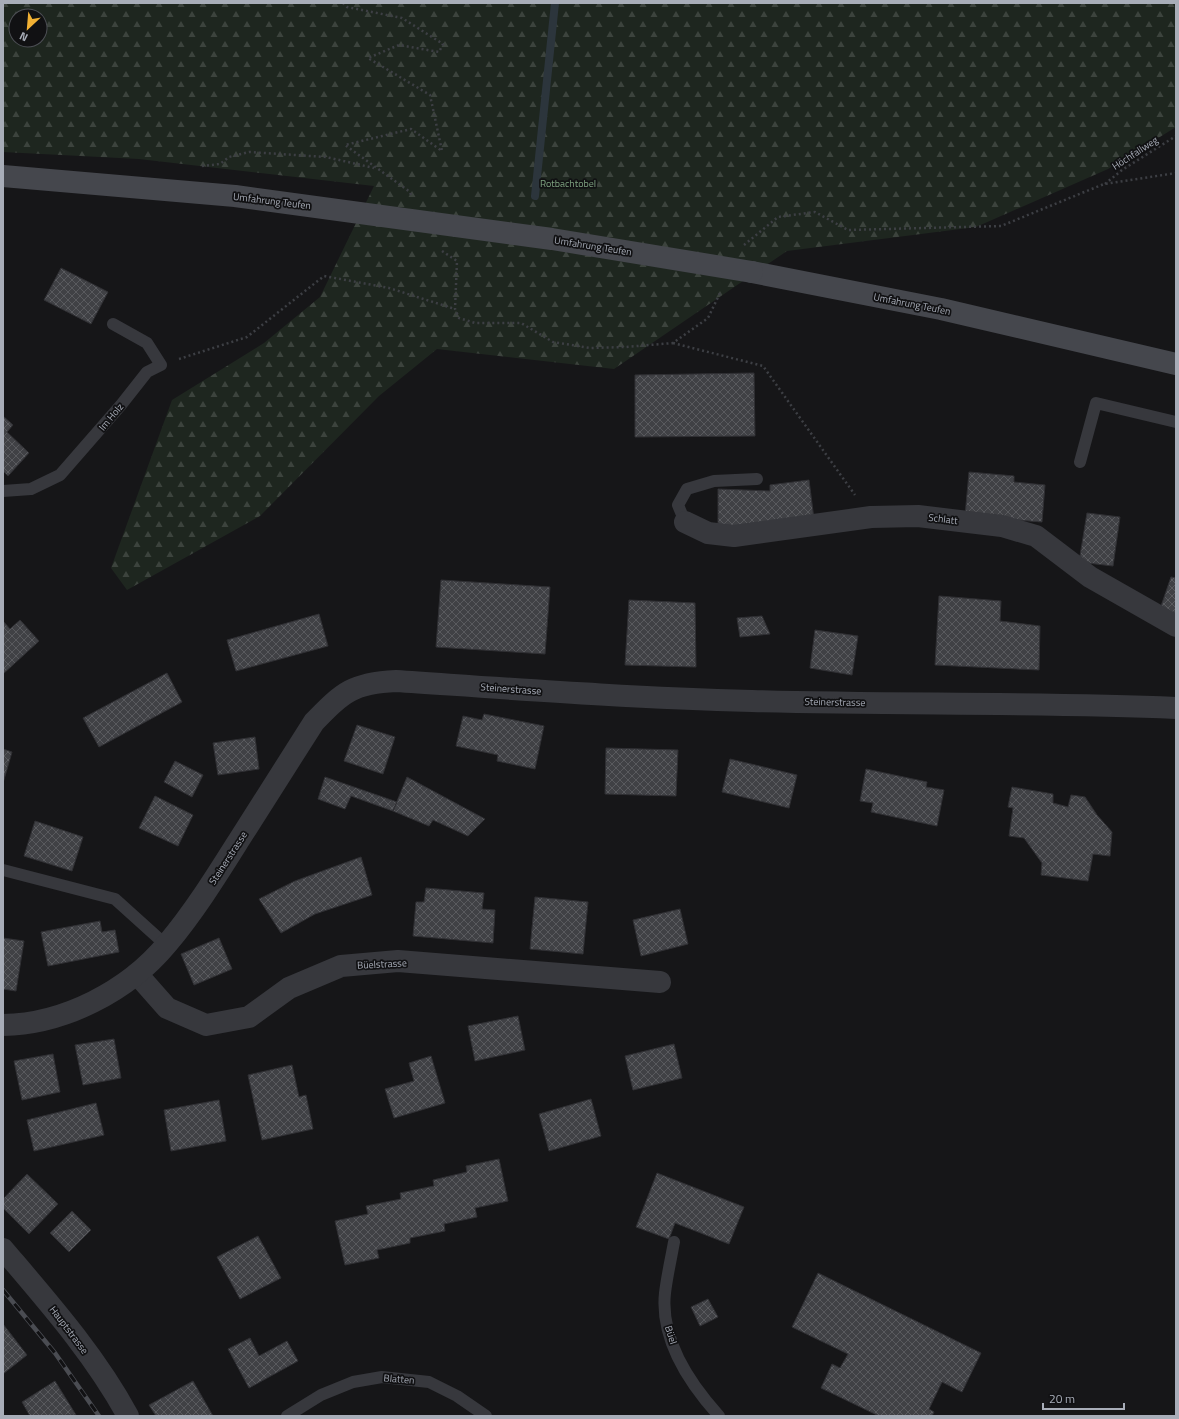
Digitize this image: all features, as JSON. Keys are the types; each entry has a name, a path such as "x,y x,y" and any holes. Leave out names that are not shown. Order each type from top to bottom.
{"main road":[{"name":"Umfahrung Teufen","path":"3,176 243,197 552,239 752,272 942,310 1176,364"}],"street":[{"name":"Schlatt","path":"685,522 708,533 734,536 871,517 918,516 1002,526 1036,536 1090,577 1176,626"},
{"name":"Steinerstrasse","path":"3,1025 18,1025 54,1017 73,1010 114,990 137,974 166,945 212,883 314,722 332,704 352,689 371,682 396,681 594,695 753,701 1113,705 1176,708"},
{"name":"Büelstrasse","path":"137,974 167,1008 206,1025 249,1017 289,988 341,966 398,961 660,982"},
{"name":"Hauptstrasse","path":"3,1249 49,1303 75,1337 116,1394 128,1416"}],"lane":[{"path":"113,324 147,343 161,365"},
{"name":"Im Holz","path":"3,491 31,490 60,475 121,405 147,372 161,365"},
{"path":"1080,462 1096,403 1176,422"},
{"path":"685,522 678,505 687,489 714,481 757,479"},
{"path":"3,870 115,899 166,945"},
{"name":"Büel","path":"674,1242 665,1295 667,1329 680,1361 700,1394 719,1416"},
{"name":"Blatten","path":"287,1416 321,1395 353,1382 382,1377 429,1382 458,1396 486,1416"}],"path":[{"path":"197,167 220,164 229,157 250,152 326,157 377,168 345,145 411,129 442,151 430,95 368,58 399,45 439,52 443,44 402,18 347,7 343,3"},
{"name":"Höchfallweg","path":"1104,184 1122,170 1176,136"},
{"path":"741,251 744,244 778,217 814,212 848,230 1001,226 1104,184 1176,173"},
{"path":"161,365 247,337 324,276 389,288 455,309 460,318 475,322 521,323 553,342 590,348 626,348 672,343 763,366 871,517"},
{"path":"672,343 708,318 721,292"}],"green space":[{"name":"Rotbachtobel","path":"3,3 1176,3 1176,127 1108,169 976,227 787,251 614,369 437,349 379,396 260,516 127,590 111,568 172,400 264,343 320,297 374,186 139,159 3,152"}],"building":[{"path":"61,268 108,292 91,324 44,300"},
{"path":"754,373 755,436 635,437 635,375"},
{"path":"3,416 13,425 7,432 29,453 8,476 3,471"},
{"path":"969,472 1014,476 1014,482 1045,485 1042,522 965,516"},
{"path":"809,480 814,519 718,530 718,489 770,491 770,485"},
{"path":"1087,513 1120,517 1113,566 1079,562"},
{"path":"1171,577 1176,578 1176,615 1160,609"},
{"path":"441,580 550,587 545,654 436,647"},
{"path":"939,596 1001,601 1000,621 1040,626 1039,670 935,665"},
{"path":"629,600 695,603 696,667 625,665"},
{"path":"319,614 328,646 236,671 227,640"},
{"path":"762,616 770,634 740,637 737,618"},
{"path":"20,620 39,641 3,674 3,621 10,629"},
{"path":"815,630 858,636 852,675 810,668"},
{"path":"167,673 182,702 99,747 83,718"},
{"path":"484,714 544,726 535,769 497,761 498,755 456,746 463,716 482,720"},
{"path":"357,725 395,737 383,774 344,761"},
{"path":"255,737 259,769 218,775 213,743"},
{"path":"606,748 678,750 676,796 605,794"},
{"path":"3,749 12,752 3,783"},
{"path":"730,759 797,775 789,808 722,792"},
{"path":"175,761 203,775 192,797 164,782"},
{"path":"866,769 927,782 926,787 944,790 937,826 871,812 873,803 860,801"},
{"path":"325,777 397,802 393,811 351,796 345,809 318,799"},
{"path":"407,777 485,819 468,836 433,820 429,826 393,811"},
{"path":"1012,787 1053,794 1053,803 1068,807 1071,795 1085,797 1097,815 1112,832 1110,856 1093,854 1088,881 1041,875 1042,863 1024,838 1009,836 1013,808 1008,807"},
{"path":"155,796 193,815 178,846 139,828"},
{"path":"35,821 83,837 72,871 24,856"},
{"path":"361,857 372,895 315,914 281,933 259,899 295,881"},
{"path":"426,888 484,893 482,909 495,910 493,943 413,936 416,902 424,902"},
{"path":"535,897 588,902 583,954 530,949"},
{"path":"680,909 688,944 641,956 633,920"},
{"path":"100,921 102,932 115,930 119,952 48,966 41,932"},
{"path":"3,938 24,941 16,991 3,989"},
{"path":"219,938 232,969 194,985 181,954"},
{"path":"518,1016 525,1050 475,1061 468,1026"},
{"path":"114,1039 121,1078 83,1085 75,1045"},
{"path":"674,1044 682,1078 633,1090 625,1056"},
{"path":"53,1054 60,1092 22,1100 14,1061"},
{"path":"431,1056 445,1103 394,1118 385,1089 414,1081 409,1063"},
{"path":"292,1065 299,1097 306,1095 313,1129 262,1140 248,1075"},
{"path":"591,1099 601,1136 549,1151 539,1114"},
{"path":"219,1100 226,1141 171,1151 164,1110"},
{"path":"96,1103 104,1135 34,1151 27,1120"},
{"path":"499,1159 508,1201 475,1208 477,1217 444,1224 445,1231 410,1238 410,1243 377,1250 379,1258 345,1265 335,1221 368,1214 366,1206 401,1199 400,1193 434,1186 433,1180 467,1172 466,1166"},
{"path":"657,1173 744,1207 729,1244 675,1223 669,1239 636,1227"},
{"path":"27,1174 58,1204 29,1234 3,1208 3,1199"},
{"path":"72,1211 91,1230 69,1252 50,1233"},
{"path":"258,1236 281,1278 240,1299 217,1257"},
{"path":"818,1273 981,1353 962,1392 942,1382 929,1409 934,1412 932,1416 879,1416 821,1388 832,1364 840,1368 848,1354 792,1327"},
{"path":"708,1299 718,1317 700,1326 691,1307"},
{"path":"3,1324 27,1355 3,1374"},
{"path":"250,1338 259,1356 287,1341 298,1361 249,1388 228,1349"},
{"path":"55,1381 76,1415 30,1416 22,1402"},
{"path":"193,1381 213,1416 156,1416 149,1405"}],"waterway":[{"path":"535,196 555,3"}],"railway":[{"path":"3,1290 55,1353 99,1416"}]}
